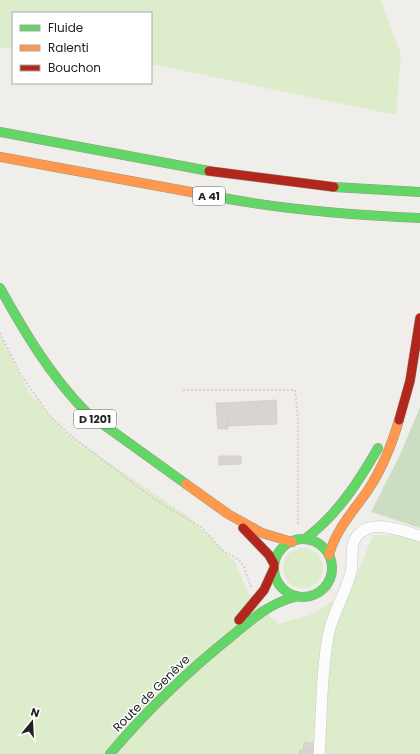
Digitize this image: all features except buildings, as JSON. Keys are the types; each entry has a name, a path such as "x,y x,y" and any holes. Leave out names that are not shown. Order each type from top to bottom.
{"main road":[{"name":"A 41","path":"0,132 190,168 340,188 420,192"},
{"name":"A 41","path":"0,157 243,202 362,215 420,218"},
{"name":"D 1201","path":"0,288 38,354 67,393 105,427 228,514 262,533 294,541"},
{"path":"329,554 331,545 338,532 373,482 400,424 415,358 420,318"},
{"path":"305,539 319,544 329,554 332,564 330,578 323,590 314,596 305,598 295,597 287,593 275,578 274,566 280,550 294,541 305,539 323,527 356,484 382,439 407,389"},
{"name":"D 1201","path":"228,514 257,542 274,566"},
{"name":"Route de Genève","path":"212,651 262,595 269,584 274,566"},
{"name":"Route de Genève","path":"110,754 142,716 212,651 271,605 285,598 295,597"}],"street":[{"path":"319,754 322,698 329,632 349,578 352,563 352,549 355,538 366,528 382,527 420,536"}],"path":[{"path":"0,333 21,375 42,406 59,424 69,434 154,499 201,526 222,550 239,560 244,567 248,584 262,595"},
{"path":"183,390 295,390 298,418 299,520 294,541"},
{"path":"314,596 329,591 349,578"}],"green space":[{"path":"0,0 381,0 401,55 396,115 152,64 152,12 12,12 12,49 0,47"},
{"path":"0,335 29,392 67,434 190,518 235,562 248,593 278,624 310,615 351,590 373,535 420,536 420,754 0,754"},
{"path":"420,407 420,528 371,512 399,457"},
{"path":"303,548 317,554 323,568 317,582 303,588 289,582 283,568 289,554"}],"traffic: fast":[{"path":"0,132 209,171"},
{"path":"334,187 420,192"},
{"path":"218,197 243,202 319,211 420,218"},
{"path":"0,288 39,353 61,383 86,412 186,484"},
{"path":"305,539 317,530 346,498 363,474 378,448"},
{"path":"297,539 309,539 324,547 332,562 332,568 332,574 324,589 309,597 297,597 282,589 274,574 274,562 282,547 297,539"},
{"path":"110,754 153,707 216,649 269,607 295,597"}],"traffic: slow":[{"path":"0,157 218,197"},
{"path":"329,555 340,529 378,474 390,447 399,420"},
{"path":"186,484 228,514 262,533 292,542"}],"traffic: jam":[{"path":"209,171 334,187"},
{"path":"399,420 410,381 420,318"},
{"path":"243,528 269,555 274,564"},
{"path":"239,620 264,590 274,568"}]}
